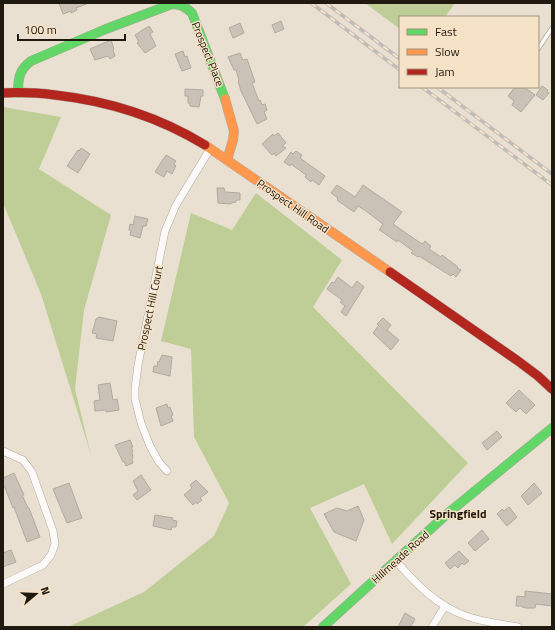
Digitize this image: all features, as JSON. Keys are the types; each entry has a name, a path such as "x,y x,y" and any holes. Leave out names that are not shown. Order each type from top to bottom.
{"street":[{"name":"Prospect Place","path":"18,93 20,71 31,61 138,16 172,4 178,4 189,9 192,13 224,92 234,131 227,160"},
{"name":"Prospect Hill Road","path":"3,92 82,99 128,109 148,116 184,133 227,160 518,361 552,389"},
{"name":"Prospect Hill Court","path":"167,471 156,456 141,423 135,400 138,365 165,231 176,205 210,149"},
{"name":"Hillmeade Road","path":"323,627 447,514 552,428"},
{"path":"3,451 23,460 32,472 53,531 55,544 51,555 43,565 3,584"},
{"path":"396,561 421,588 445,606 467,617 518,627"},
{"path":"432,627 445,606"}],"lane":[{"path":"539,48 552,28"}],"green space":[{"path":"365,3 455,3 446,16 399,16 399,28"},
{"path":"3,107 61,117 39,169 111,215 84,310 75,389 91,455 41,294 3,203"},
{"path":"256,193 342,260 313,307 468,463 392,544 364,484 310,508 351,584 303,627 68,627 144,592 214,536 229,503 194,437 191,349 161,341 191,213 232,230"}],"building":[{"path":"59,3 89,3 76,8 77,10 71,13 71,11 63,14"},
{"path":"281,21 284,29 275,33 272,25"},
{"path":"240,23 244,33 233,38 229,28"},
{"path":"149,26 153,32 150,34 156,46 145,53 137,43 139,42 135,35"},
{"path":"111,40 115,56 110,59 108,56 95,60 90,49"},
{"path":"183,51 185,57 187,56 191,68 182,71 175,54"},
{"path":"240,53 243,60 247,59 255,82 252,83 259,101 260,100 262,105 265,104 267,110 264,112 267,119 257,124 241,91 236,70 234,70 228,57"},
{"path":"542,86 548,90 547,92 549,93 543,100 536,95"},
{"path":"514,88 525,88 535,95 521,112 512,105 514,101 508,96"},
{"path":"185,89 203,90 203,96 201,96 199,107 190,106 190,103 188,103 188,96 185,96"},
{"path":"278,133 286,143 282,146 286,148 276,156 274,153 272,155 262,144 273,134 274,136"},
{"path":"81,148 90,154 78,173 67,166"},
{"path":"296,151 302,155 300,158 325,176 319,185 312,180 311,182 305,177 306,175 291,164 290,166 284,162 291,152 293,154"},
{"path":"166,155 176,161 174,164 176,166 172,174 167,171 164,177 155,172"},
{"path":"337,185 355,197 363,185 402,212 393,224 419,242 423,244 425,241 431,246 429,249 441,257 442,255 458,267 457,268 461,270 456,277 453,274 451,276 419,256 418,257 411,253 413,251 398,240 397,242 379,230 383,224 366,211 358,206 354,212 337,200 338,198 331,193"},
{"path":"217,188 224,188 225,192 240,193 240,200 236,200 236,202 231,204 218,203"},
{"path":"135,216 148,219 146,226 143,226 140,238 130,235 130,224 133,225"},
{"path":"338,277 352,288 357,281 364,287 346,316 341,312 345,306 340,302 342,300 327,289"},
{"path":"99,317 117,321 113,341 96,338 97,334 92,333 96,319"},
{"path":"383,318 391,325 387,330 399,340 391,350 373,333 379,325 377,324"},
{"path":"162,355 172,357 170,376 153,372 154,366 157,366"},
{"path":"110,383 113,400 117,399 119,410 106,412 106,410 95,411 94,401 100,400 98,385"},
{"path":"519,390 535,405 526,414 520,408 516,412 506,403"},
{"path":"167,404 173,415 171,416 173,421 161,426 156,408"},
{"path":"497,431 502,437 487,450 482,443"},
{"path":"130,440 133,447 131,447 133,451 133,463 126,466 115,445"},
{"path":"14,473 40,537 27,542 3,483 3,478"},
{"path":"141,475 151,490 137,500 133,495 138,491 133,481"},
{"path":"196,480 208,492 200,498 202,500 193,505 184,495 192,488 190,485"},
{"path":"69,483 82,518 67,523 53,489"},
{"path":"534,483 542,493 528,505 521,496"},
{"path":"358,506 364,520 356,541 334,532 324,514 337,508 347,511"},
{"path":"509,507 517,517 507,526 497,514 502,509 504,511"},
{"path":"155,515 173,518 172,520 177,521 176,527 172,527 171,530 153,526"},
{"path":"482,530 489,539 475,551 468,543"},
{"path":"11,550 16,562 3,567 3,553"},
{"path":"459,551 469,561 464,565 462,563 458,568 455,565 450,569 445,563"},
{"path":"525,591 552,594 552,606 536,604 535,608 526,608 516,606 517,596 525,597"},
{"path":"405,613 415,619 413,623 410,627 398,627"}],"railway":[{"path":"311,3 399,69"},
{"path":"326,3 399,58"},
{"path":"423,88 552,185"},
{"path":"438,88 552,174"}],"traffic: fast":[{"path":"18,93 20,75 27,64 31,61 106,29 172,4 183,6 192,13 225,99"},
{"path":"323,627 447,514 552,428"}],"traffic: slow":[{"path":"225,99 234,131 227,160"},
{"path":"205,145 390,272"}],"traffic: jam":[{"path":"3,93 55,95 95,101 152,118 205,145"},
{"path":"390,272 518,361 552,389"}],"district":[{"name":"Springfield","path":"458,513"}]}
